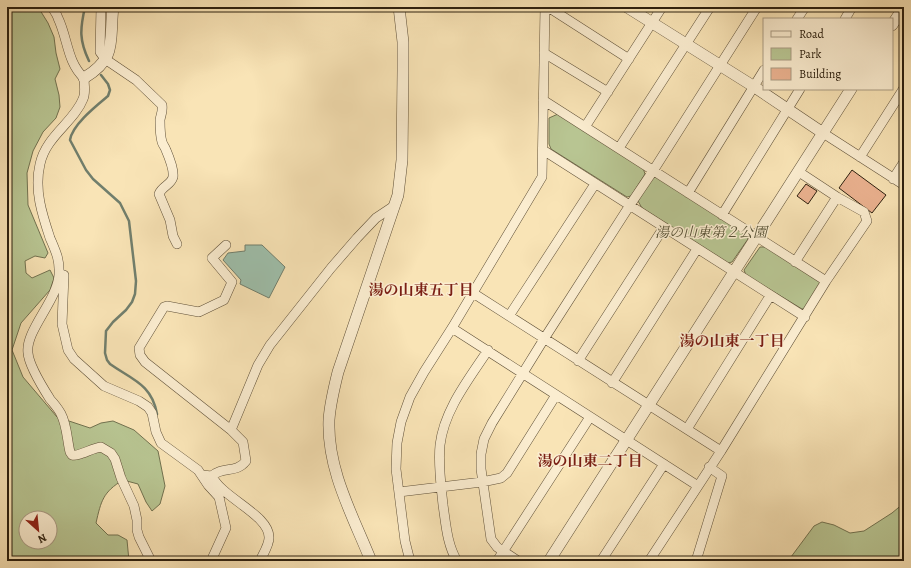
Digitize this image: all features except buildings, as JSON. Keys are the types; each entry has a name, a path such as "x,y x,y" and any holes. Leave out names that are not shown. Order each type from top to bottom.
{"street":[{"path":"52,7 59,19 73,63 78,72 84,78 85,91 83,99 77,110 49,143 40,163 38,180 39,198 42,215 58,255 59,277 51,299 33,331 27,352 29,360 49,398 62,415 70,452 72,455 78,455 87,450 101,447 111,453 134,506 138,537 151,561"},
{"path":"101,7 100,52 105,59 136,80 162,105 163,110 160,120 160,132 162,143 166,149 173,172 173,178 170,183 161,189 159,194 170,220 173,236 177,244"},
{"path":"84,78 91,74 109,53 113,7"},
{"path":"371,561 346,499 334,464 330,445 329,420 338,372 398,195 402,160 403,42 402,22 399,7"},
{"path":"410,561 405,541 396,469 397,443 401,422 410,397 424,372 452,328 542,176 546,7 629,59"},
{"path":"627,7 719,66 754,86 904,186"},
{"path":"585,127 662,7"},
{"path":"619,148 710,7"},
{"path":"518,561 503,552 491,539 480,469 484,439 523,372 757,7"},
{"path":"798,18 804,7"},
{"path":"846,18 852,7"},
{"path":"893,24 904,7"},
{"path":"544,53 608,92"},
{"path":"688,193 763,72"},
{"path":"860,157 904,88"},
{"path":"722,215 799,90"},
{"path":"549,561 850,90"},
{"path":"543,100 826,281"},
{"path":"543,150 805,317"},
{"path":"893,179 904,162"},
{"path":"649,561 805,317 826,281 867,221 864,212 799,172"},
{"path":"509,316 595,184"},
{"path":"796,262 838,197"},
{"path":"231,430 258,365 270,345 352,244 376,218 394,206"},
{"path":"578,361 664,227"},
{"path":"202,476 212,476 215,473 242,466 246,461 243,442 231,430 145,362 139,351 164,307 167,306 199,312 224,300 232,282 212,258 226,245"},
{"path":"612,383 697,249"},
{"path":"58,255 63,257 62,324 68,350 81,366 104,386 139,401 148,407 152,413 156,432 161,443 198,470 218,497 226,528 212,561"},
{"path":"473,293 720,451"},
{"path":"686,429 770,296"},
{"path":"452,328 523,372 556,395 698,486"},
{"path":"456,561 451,551 447,535 441,486 439,457 440,443 446,421 458,397 488,350"},
{"path":"399,492 482,482 501,478 507,473 556,395"},
{"path":"497,561 590,417"},
{"path":"601,561 664,464"},
{"path":"696,561 722,476 709,467"},
{"path":"212,476 216,484 240,505 262,521 267,527 269,540 260,561"}],"green space":[{"path":"7,7 38,7 48,23 54,37 60,69 55,79 60,107 56,118 43,132 33,151 27,173 28,205 48,253 45,258 35,256 25,261 26,273 32,278 50,270 54,278 50,290 21,323 12,350 23,377 57,417 90,428 101,423 113,421 134,430 158,451 165,486 160,504 152,511 138,484 123,480 116,484 107,493 101,503 96,523 108,535 118,535 127,540 129,561 7,561"},
{"path":"558,114 643,168 645,174 631,196 627,197 551,149 549,144 549,118"},
{"name":"湯の山東第２公園","path":"653,177 658,177 745,232 748,239 732,262 728,263 642,208 638,201"},
{"path":"760,247 767,247 819,280 821,285 807,308 802,309 746,275 744,270"},
{"path":"904,503 904,561 788,561 814,526 822,522 834,525 850,533 864,531 892,513"}],"shaded area":[{"path":"245,245 262,245 285,267 269,298 240,284 241,280 223,260 228,253 245,251"}],"waterway":[{"path":"85,7 81,34 83,47 89,61"},
{"path":"101,75 108,84 110,90 108,96 91,110 80,122 75,128 70,140 86,170 93,179 120,203 129,221 136,281 135,294 132,302 106,331 105,353 110,364 140,383 150,396 157,414"}],"district":[{"name":"湯の山東五丁目","path":"421,290"},
{"name":"湯の山東一丁目","path":"732,341"},
{"name":"湯の山東二丁目","path":"590,461"}]}
